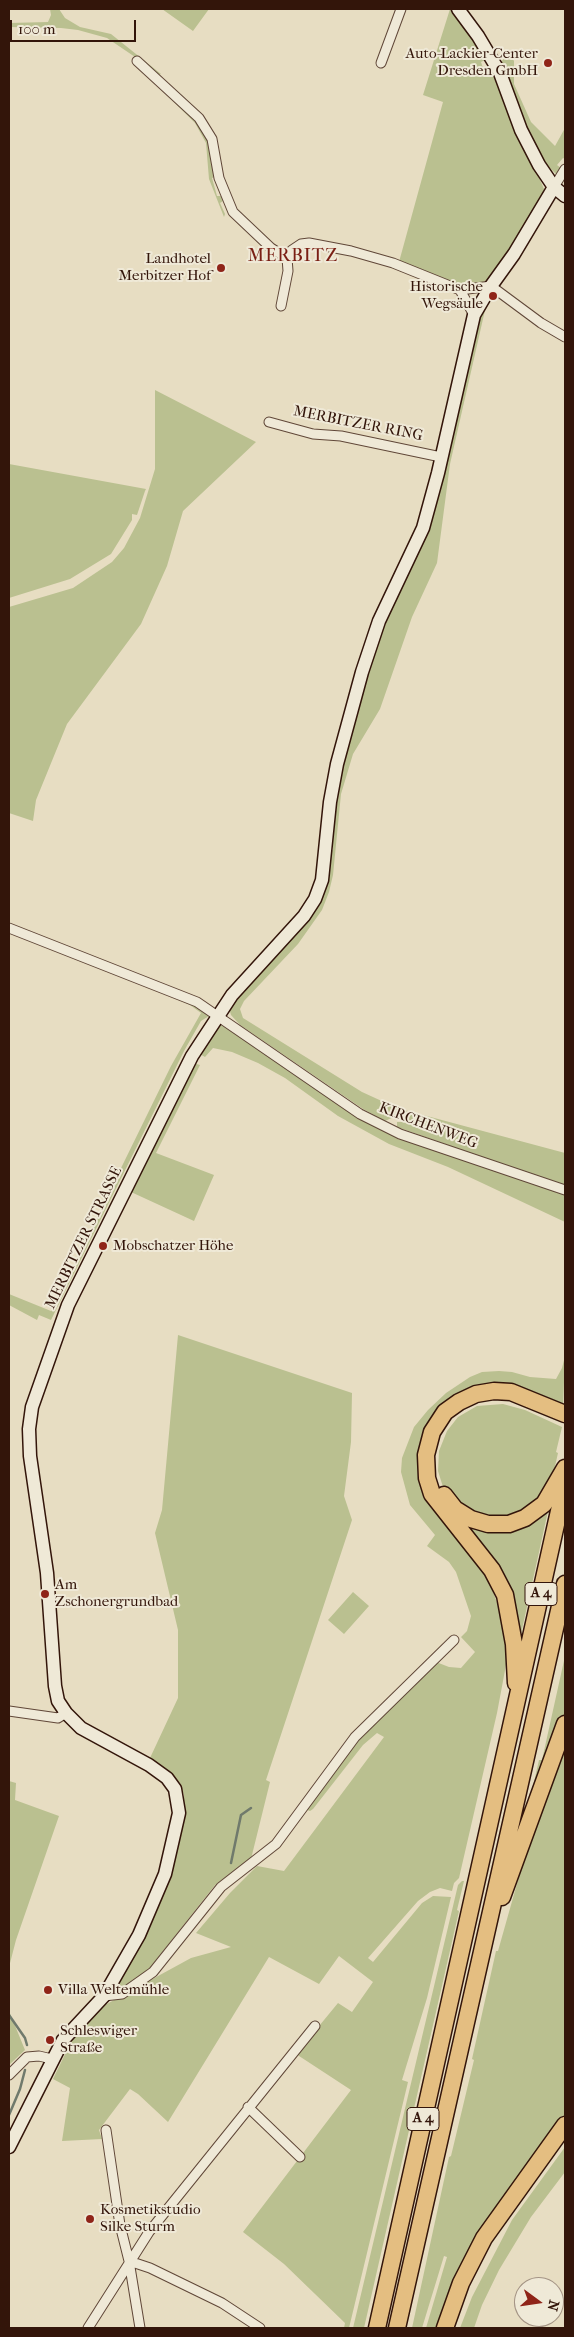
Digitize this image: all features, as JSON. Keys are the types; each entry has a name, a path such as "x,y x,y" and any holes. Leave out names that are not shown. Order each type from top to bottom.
{"highway":[{"name":"A 4","path":"517,1703 514,1644 505,1595 492,1570 438,1504 428,1486 426,1455 432,1432 441,1418 459,1402 476,1394 494,1391 521,1394 565,1414"},
{"path":"565,1425 513,1402 484,1401 463,1410 451,1420 438,1441 435,1460 440,1487 455,1509 479,1522 498,1525 518,1521 535,1511 551,1494 565,1468"},
{"name":"A 4","path":"377,2328 565,1484"},
{"name":"A 4","path":"397,2328 565,1584"},
{"path":"485,1941 512,1876 565,1724"},
{"path":"445,2328 461,2283 484,2238 565,2125"},
{"path":"455,2328 465,2299 493,2244 508,2219 565,2140"}],"street":[{"path":"382,63 401,9"},
{"path":"458,9 494,62 529,147 554,187 565,196"},
{"path":"137,61 199,118 212,139 219,178 233,212 271,248 287,258"},
{"path":"554,187 565,169"},
{"name":"MERBITZER RING","path":"438,473 474,315 491,286 514,254 554,187"},
{"path":"280,306 288,271 287,258 292,250 301,244 309,243 351,251 393,264 460,290 491,286 541,323 565,337"},
{"path":"460,290 474,315"},
{"name":"MERBITZER RING","path":"269,422 314,434 341,436 441,457"},
{"name":"MERBITZER STRASSE","path":"9,2148 63,2040 104,1996 139,1935 165,1874 176,1827 178,1801 175,1789 167,1778 150,1765 82,1728 66,1713 58,1701 55,1686 49,1594 30,1456 29,1429 32,1408 68,1305 192,1056 232,995 304,916 315,899 322,880 330,802 337,764 362,672 379,621 423,528 438,473"},
{"path":"9,928 197,1002 218,1015"},
{"name":"KIRCHENWEG","path":"218,1015 354,1109 376,1122 400,1134 565,1190"},
{"path":"104,1996 122,1994 153,1972 221,1887 276,1844 356,1737 454,1640"},
{"path":"9,1711 58,1718 66,1713"},
{"path":"88,2328 149,2232 315,2026"},
{"path":"9,2075 27,2057 40,2056 52,2059"},
{"path":"248,2107 300,2157"},
{"path":"106,2130 120,2225 129,2261 140,2328"},
{"path":"129,2261 150,2268 222,2303 260,2328"}],"green space":[{"path":"50,9 59,9 65,18 80,27 111,34 161,74 156,76 138,59 107,38 78,30 61,28 9,27 9,23 48,22 51,15"},
{"path":"162,9 209,9 193,31"},
{"path":"450,9 487,59 481,62 483,68 488,67 494,73 544,189 542,199 491,278 481,283 454,283 399,262 443,102 423,95"},
{"path":"506,56 511,56 514,61 514,84 531,122 555,146 565,128 565,159 563,158 557,165 561,168 557,175 545,163 524,122 501,62"},
{"path":"151,79 198,119 209,141 217,176 212,178 217,196 221,196 223,201 220,203 225,214 224,217 209,179 206,143 195,123"},
{"path":"488,297 450,464 437,563 412,617 380,709 353,754 341,794 333,875 329,892 322,910 298,944 244,1001 240,1009 243,1018 362,1092 397,1108 565,1153 565,1186 397,1127 397,1122 408,1122 409,1119 396,1116 385,1121 363,1109 240,1025 231,1015 229,1008 231,1003 306,921 328,852 333,850 333,840 329,840 334,802 352,726 383,621 417,552 474,331"},
{"path":"155,390 256,442 183,511 167,566 141,624 67,724 36,800 33,821 9,813 9,607 73,588 112,562 124,548 140,518 155,469"},
{"path":"9,464 146,489 137,515 132,514 132,520 111,554 70,579 9,598"},
{"path":"165,994 196,1003 209,1016 201,1021 184,1051 51,1320 39,1315 37,1320 9,1305 9,1294 51,1311 171,1066 201,1013 190,1005"},
{"path":"221,1025 236,1031 327,1097 356,1115 565,1194 565,1222 448,1167 389,1144 338,1116 285,1078 258,1063 232,1052 213,1048 205,1057 198,1053 217,1026"},
{"path":"193,1063 200,1065 156,1153 214,1175 194,1221 131,1192"},
{"path":"178,1335 352,1393 351,1442 344,1496 352,1520 266,1780 270,1782 251,1859 215,1885 149,1969 121,1990 116,1986 145,1934 173,1870 184,1817 184,1795 180,1783 150,1758 178,1698 178,1630 155,1533 162,1510"},
{"path":"565,1356 563,1409 468,1392 417,1463 422,1489 431,1508 477,1560 489,1581 501,1613 506,1639 506,1665 497,1713 459,1878 454,1883 452,1891 440,1888 430,1892 418,1901 368,1958 373,1962 422,1903 433,1896 451,1897 427,1998 402,2080 408,2082 349,2328 344,2328 345,2323 284,2264 243,2232 351,2090 296,2054 338,2003 352,2012 373,1982 339,1956 319,1984 269,1957 168,2122 130,2089 99,2130 102,2139 62,2141 70,2088 53,2079 72,2040 105,2005 191,1958 231,1947 196,1933 230,1893 257,1866 284,1871 384,1737 377,1733 363,1745 313,1809 310,1811 305,1809 356,1741 436,1662 449,1667 461,1668 475,1652 461,1637 467,1631 471,1616 456,1572 449,1562 427,1546 435,1535 410,1505 401,1472 402,1458 414,1427 428,1410 446,1393 470,1377 482,1372 499,1371 530,1377 556,1379 562,1368"},
{"path":"503,1404 525,1410 562,1427 556,1452 558,1453 551,1484 524,1515 481,1519 448,1495 443,1487 438,1471 439,1451 447,1431 458,1417 477,1406"},
{"path":"550,1502 519,1643 515,1622 453,1510 478,1525"},
{"path":"353,1592 369,1606 344,1634 328,1620"},
{"path":"565,1656 565,1715 524,1825 539,1760 542,1760"},
{"path":"565,1734 565,2114 525,2168 439,2328 426,2328 447,2257 444,2256 422,2328 412,2328 449,2157 451,2156 474,2060 472,2059 496,1951 498,1951 520,1873"},
{"path":"9,1781 16,1783 15,1800 59,1816 16,1940 9,1967"},
{"path":"464,1881 457,1910 459,1911 364,2328 353,2328 458,1885"},
{"path":"9,2011 25,2050 9,2065"},
{"path":"565,2147 565,2172 531,2217 499,2270 482,2305 474,2328 460,2328 472,2297 512,2220"}],"waterway":[{"path":"231,1863 241,1815 251,1808"},
{"path":"9,2015 25,2038 27,2045"},
{"path":"9,2115 20,2089 25,2070"}],"place":[{"name":"Auto-Lackier-Center Dresden GmbH","path":"548,63"},
{"name":"Landhotel Merbitzer Hof","path":"221,268"},
{"name":"Historische Wegsäule","path":"493,296"},
{"name":"Mobschatzer Höhe","path":"103,1246"},
{"name":"Am Zschonergrundbad","path":"45,1594"},
{"name":"Villa Weltemühle","path":"48,1990"},
{"name":"Schleswiger Straße","path":"50,2040"},
{"name":"Kosmetikstudio Silke Sturm","path":"90,2219"}],"district":[{"name":"MERBITZ","path":"293,257"}]}
